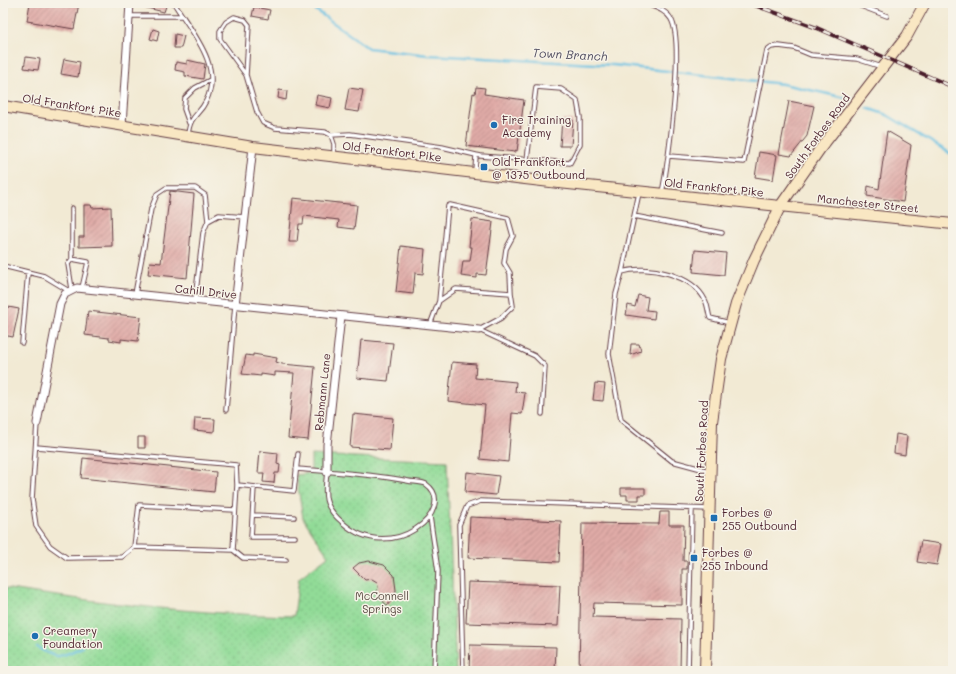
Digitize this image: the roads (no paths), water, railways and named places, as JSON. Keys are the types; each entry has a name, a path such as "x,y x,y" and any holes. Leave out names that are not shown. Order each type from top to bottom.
{"main road":[{"name":"South Forbes Road","path":"705,671 712,422 721,359 730,323 746,276 781,205 820,149 907,36 925,3"},
{"name":"Old Frankfort Pike","path":"3,106 253,147 640,192 781,205"},
{"name":"Manchester Street","path":"781,205 953,224"}],"street":[{"path":"122,125 130,3"},
{"path":"236,305 253,147"},
{"name":"Cahill Drive","path":"71,290 82,288 479,330"},
{"path":"37,423 58,312 62,298 71,290"},
{"name":"Rebmann Lane","path":"327,472 327,445 342,316"}],"lane":[{"path":"174,3 199,41 208,60 210,88 206,102 189,123"},
{"path":"645,3 661,10 670,17 676,36 669,156 662,194"},
{"path":"853,3 888,16"},
{"path":"128,16 182,16"},
{"path":"246,75 249,25 245,20 234,18 226,22 220,31 220,39 246,75 257,112 263,123 275,128 325,132 331,135 350,134 442,147 476,155 527,160 570,163 580,144 580,117 577,100 561,89 536,87 527,160"},
{"path":"669,156 744,162 767,50 771,47 779,46 794,48 811,55 857,59 883,68"},
{"path":"188,136 189,123 184,109 185,98 195,88 210,80"},
{"path":"331,135 334,144 334,156"},
{"path":"475,173 476,155"},
{"path":"135,294 151,209 156,194 166,188 195,188 205,195 208,221 203,233 195,300"},
{"path":"640,192 616,294 609,354 621,420 672,461 710,472"},
{"path":"430,325 439,301 444,234 448,206 450,205 508,218 513,236 506,249 504,263 510,273 513,306 501,318 479,330"},
{"path":"71,290 68,264 72,259 72,208"},
{"path":"208,221 220,215 245,217"},
{"path":"634,216 722,233"},
{"path":"72,259 88,262 82,288"},
{"path":"3,266 44,276 71,290"},
{"path":"622,272 634,268 656,271 672,275 692,284 705,300 710,318 730,323"},
{"path":"22,343 28,272"},
{"path":"439,301 456,289 511,292"},
{"path":"226,410 236,305"},
{"path":"479,330 534,356 545,366 542,414"},
{"path":"37,423 32,499 36,526 50,546 67,558 122,557 134,547 233,550 243,558 286,560"},
{"path":"36,447 236,465 237,485 233,550"},
{"path":"237,485 294,490 298,454"},
{"path":"296,469 398,479 426,484 433,492 434,504 430,517 438,571 434,671"},
{"path":"327,472 326,502 336,517 352,532 376,540 393,538 412,533 430,517"},
{"path":"254,487 251,537 296,537"},
{"path":"463,671 459,525 468,506 481,501 709,509"},
{"path":"134,547 139,505 235,510"},
{"path":"688,671 692,509"},
{"path":"252,514 294,517"}],"waterway":[{"name":"Town Branch","path":"306,3 368,48 428,55 613,65 783,84 846,98"},
{"name":"Town Branch","path":"867,108 887,115 953,155"},
{"path":"37,647 55,656 64,655 82,647"}],"railway":[{"path":"749,3 817,28 953,87"}],"place":[{"name":"Fire Training Academy","path":"494,125"},
{"name":"Old Frankfort @ 1375 Outbound","path":"484,167"},
{"name":"Forbes @ 255 Outbound","path":"714,518"},
{"name":"Forbes @ 255 Inbound","path":"694,558"},
{"name":"Creamery Foundation","path":"35,636"}],"park label":[{"name":"McConnell Springs","path":"382,601"}]}
